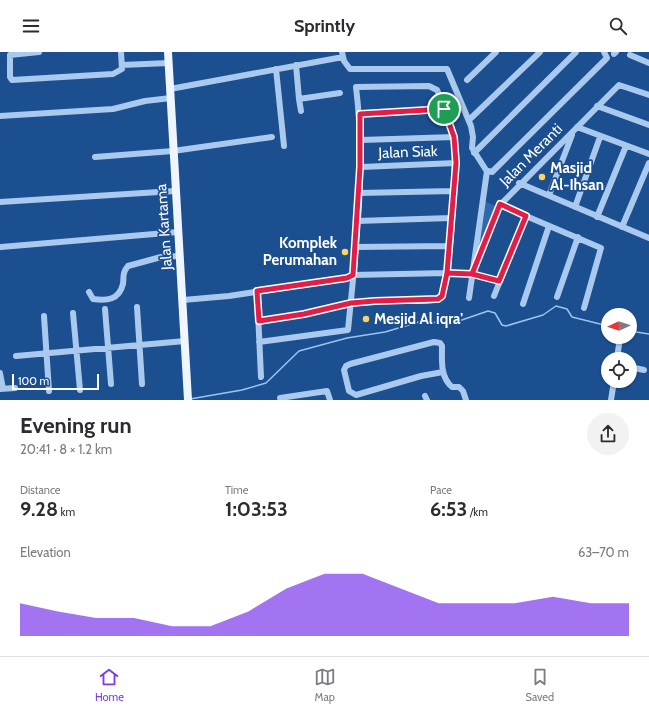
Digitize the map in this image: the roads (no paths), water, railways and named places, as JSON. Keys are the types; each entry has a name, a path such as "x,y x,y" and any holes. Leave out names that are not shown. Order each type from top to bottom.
{"main road":[{"name":"Jalan Kartama","path":"168,52 188,400"}],"street":[{"path":"39,52 10,55 10,77 12,80 114,74 122,69 121,52"},
{"path":"468,80 496,52"},
{"path":"469,120 540,52"},
{"path":"474,153 576,52"},
{"path":"170,89 296,65 343,54 346,66 350,69 447,69 469,120 474,153 480,164 487,171 492,172 607,58 604,52"},
{"path":"630,55 649,63"},
{"path":"122,65 169,63"},
{"path":"296,65 301,111"},
{"path":"276,69 284,146"},
{"name":"Jalan Meranti","path":"472,274 500,204 519,183 575,130 619,85 649,95"},
{"path":"259,321 304,314 351,303 438,299 442,296 447,273 448,246 452,218 456,163 454,137 437,90 429,86 356,87 360,114 361,140 356,247 351,303 348,330 259,342"},
{"path":"299,99 340,93"},
{"path":"0,116 113,109 145,101 171,98"},
{"path":"597,106 649,125"},
{"path":"360,114 444,109"},
{"path":"548,195 575,130 649,154"},
{"path":"95,156 173,150 272,137"},
{"path":"361,140 454,137"},
{"path":"575,207 600,137"},
{"path":"597,217 626,146"},
{"name":"Jalan Siak","path":"360,167 456,163"},
{"path":"622,227 649,163"},
{"path":"469,298 479,217 487,171"},
{"path":"519,183 649,238"},
{"path":"0,202 8,203 175,191"},
{"path":"359,193 454,191"},
{"path":"500,204 601,248 584,308"},
{"path":"494,296 526,216"},
{"path":"357,221 452,218"},
{"path":"523,304 549,226"},
{"path":"1,247 178,232"},
{"path":"557,297 578,237"},
{"path":"356,247 448,246"},
{"path":"89,292 93,298 106,300 114,298 118,296 123,285 124,271 128,266 161,257 180,256"},
{"path":"183,300 347,278 353,275 447,273 472,274 499,281"},
{"path":"257,291 261,377"},
{"path":"137,307 142,384"},
{"path":"105,309 111,384"},
{"path":"74,313 80,390"},
{"path":"44,316 49,391"},
{"path":"16,356 185,341"},
{"path":"443,372 421,376 356,395 349,390 344,370 346,366 350,364 434,342 440,342 442,346 443,372 448,384 452,387 459,387 463,391 466,400"},
{"path":"637,368 644,370"},
{"path":"0,373 1,389 16,388"},
{"path":"611,400 613,388"},
{"path":"280,398 327,391 330,400"}],"waterway":[{"path":"190,399 242,390 266,383 299,351 347,338 385,332 419,322 453,323 488,311 495,313 502,325 506,326 543,315 556,306 567,309 572,317 601,324"},
{"path":"637,332 649,334"}],"place":[{"name":"Masjid Al-Ihsan","path":"542,177"},
{"name":"Komplek Perumahan","path":"345,252"},
{"name":"Mesjid Al iqra'","path":"366,319"}]}
